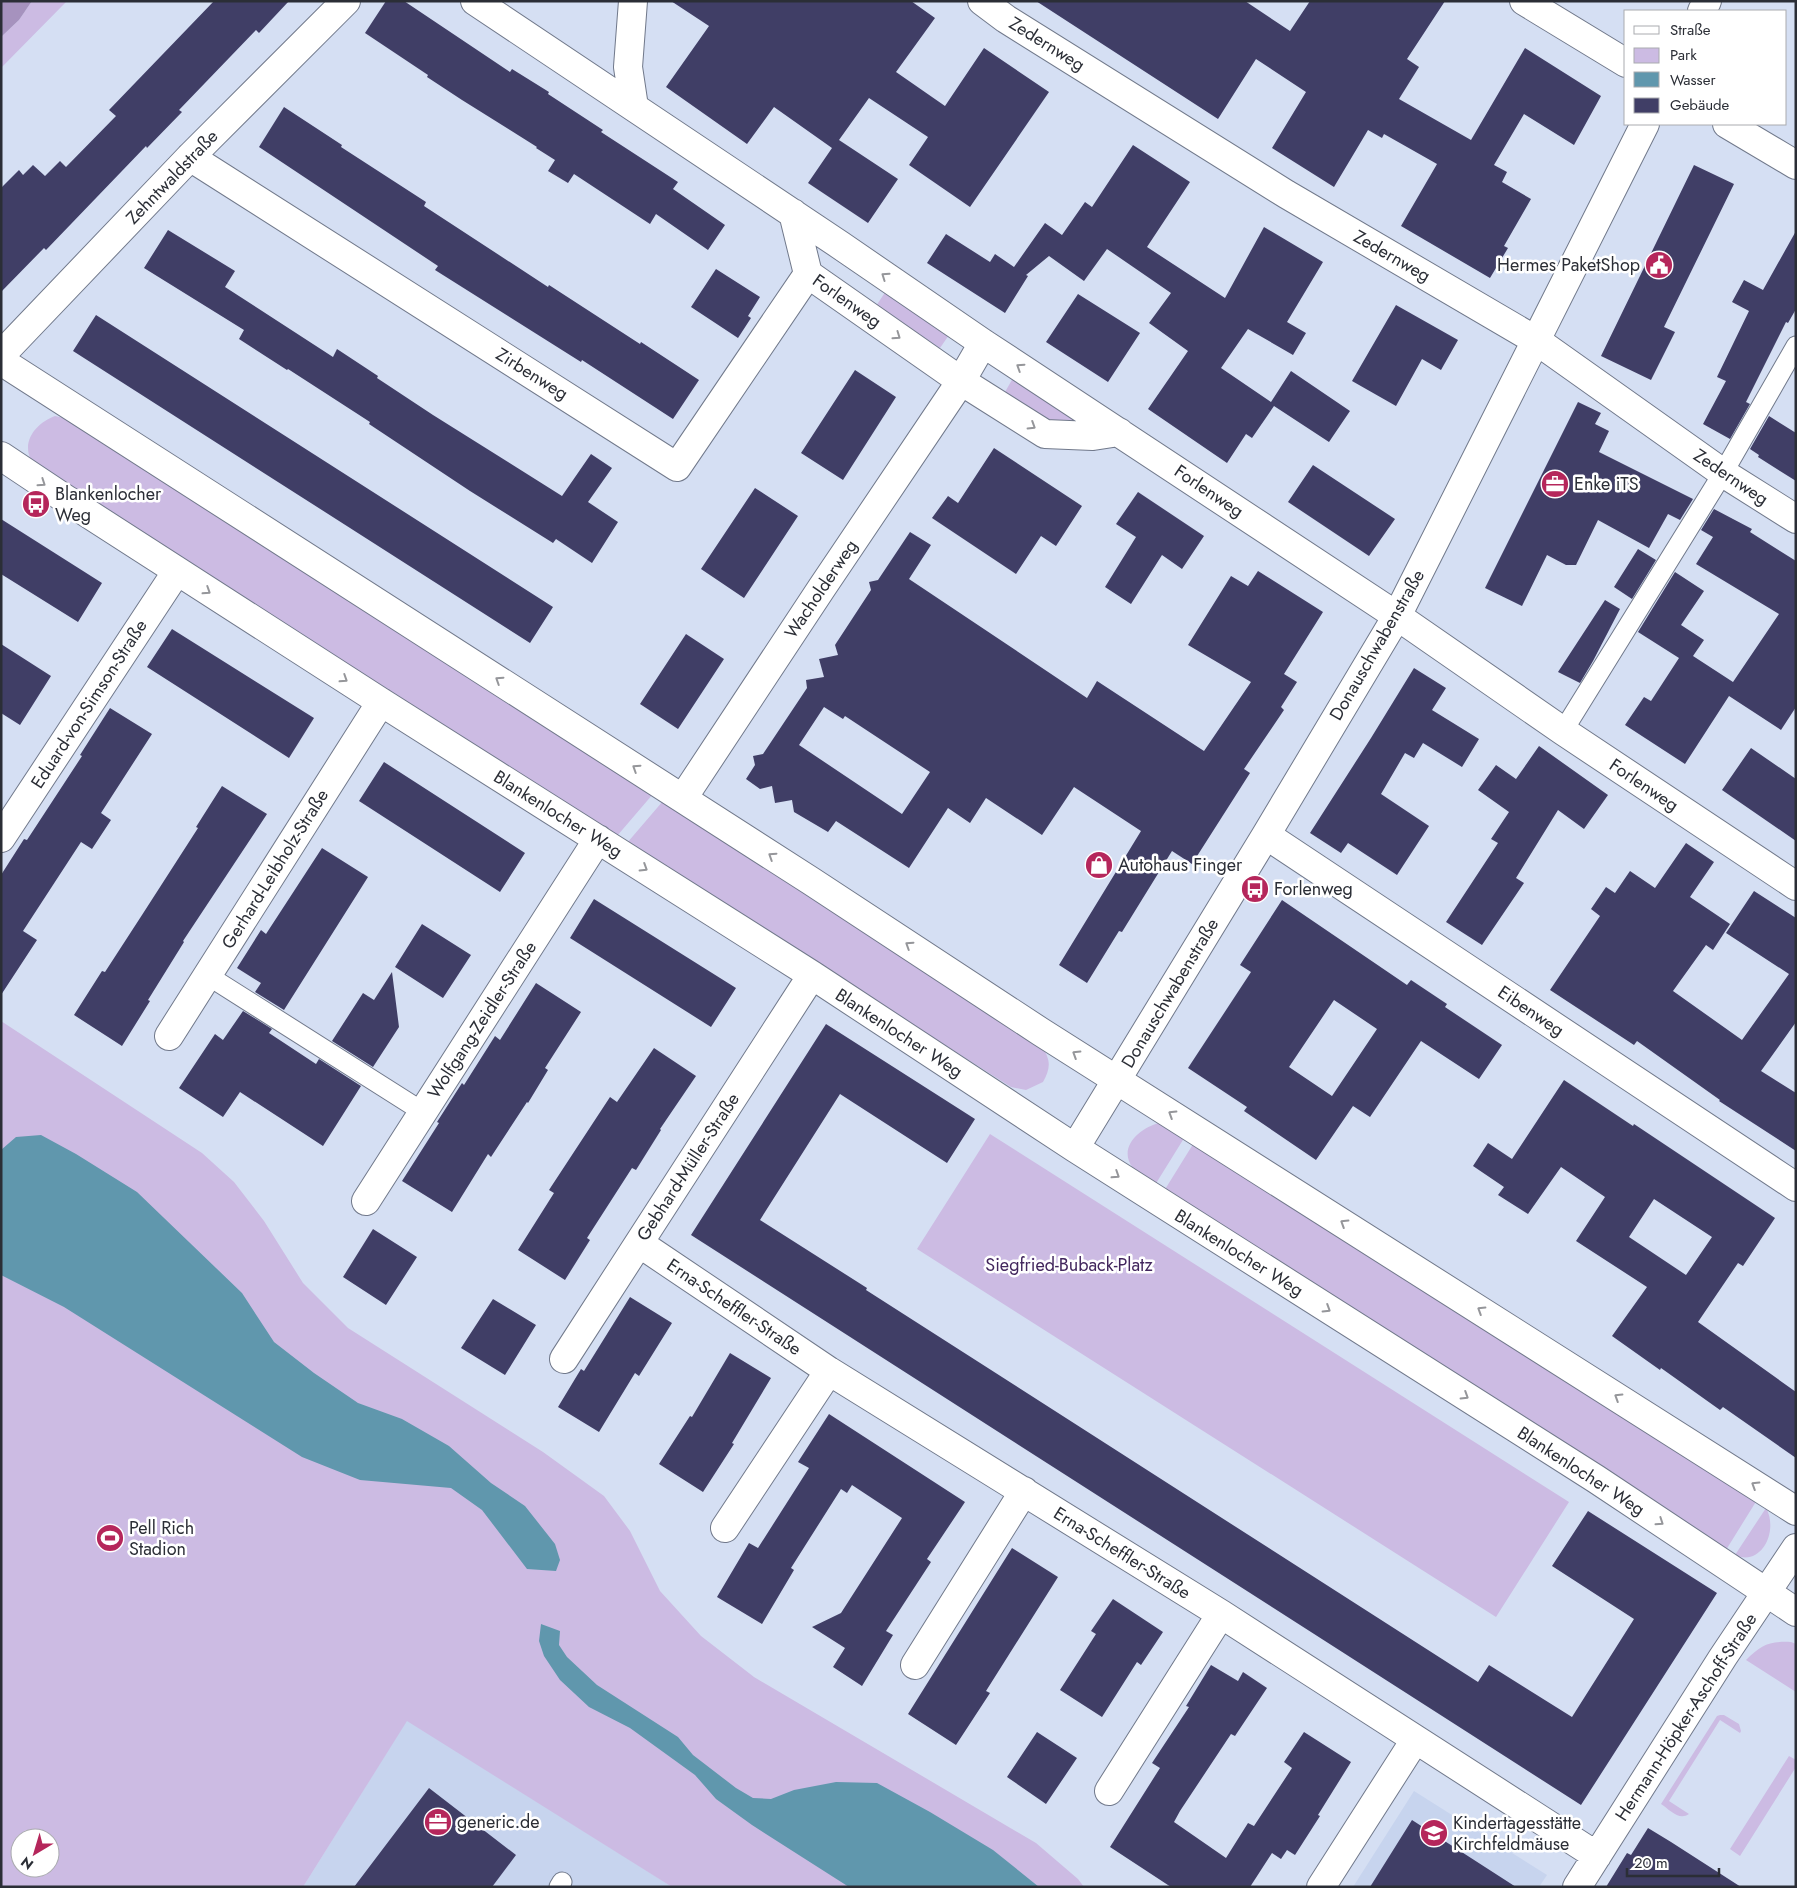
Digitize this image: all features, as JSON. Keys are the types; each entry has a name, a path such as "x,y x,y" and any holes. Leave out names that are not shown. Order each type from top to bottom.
{"street":[{"name":"Zehntwaldstraße","path":"1,355 190,157 346,1"},
{"name":"Forlenweg","path":"475,1 793,213 983,343 1397,616 1563,731 1796,886"},
{"path":"633,1 628,66 634,107"},
{"name":"Zedernweg","path":"982,1 1006,19 1286,194 1537,341 1724,473 1796,519"},
{"path":"1524,1 1624,62"},
{"name":"Donauschwabenstraße","path":"1075,1148 1118,1080 1397,616 1645,125"},
{"path":"1729,125 1796,165"},
{"name":"Zirbenweg","path":"190,157 677,467 808,274"},
{"name":"Forlenweg","path":"793,213 808,274 962,381 1045,434 1093,436 1119,432"},
{"path":"962,381 983,343"},
{"path":"1,361 683,798 1118,1080 1796,1511"},
{"name":"Wacholderweg","path":"683,798 821,589 962,381"},
{"name":"Blankenlocher Weg","path":"1,456 381,702 812,975 1075,1148 1596,1479 1796,1612"},
{"name":"Eduard-von-Simson-Straße","path":"1,838 177,571"},
{"name":"Gerhard-Leibholz-Straße","path":"169,1036 381,702"},
{"name":"Eibenweg","path":"1266,835 1796,1187"},
{"name":"Wolfgang-Zeidler-Straße","path":"366,1201 598,840"},
{"name":"Gebhard-Müller-Straße","path":"564,1358 812,975"},
{"name":"Erna-Scheffler-Straße","path":"640,1243 829,1371 1221,1614 1597,1856"},
{"path":"725,1528 829,1371"},
{"path":"915,1665 1024,1491"},
{"name":"Hermann-Höpker-Aschoff-Straße","path":"1577,1887 1722,1657 1796,1548"},
{"path":"1108,1791 1221,1614"},
{"path":"1321,1887 1415,1740"}],"lane":[{"path":"1563,731 1724,473 1796,346"},
{"path":"207,975 422,1112"}],"shaded area":[{"path":"1,1 32,1 19,20 1,37"},
{"path":"407,1720 655,1876 672,1887 303,1887"},
{"name":"Kindertagesstätte Kirchfeldmäuse","path":"1414,1791 1547,1875 1539,1887 1353,1887"}],"green space":[{"path":"32,1 67,1 1,68 1,37 19,20"},
{"path":"886,291 949,335 940,348 876,306"},
{"path":"1013,378 1080,422 1051,424 1005,392"},
{"path":"55,416 64,418 653,794 617,836 41,473 32,462 28,453 28,446 37,427"},
{"path":"663,801 1041,1046 1047,1055 1049,1064 1043,1082 1026,1090 1011,1087 627,843"},
{"path":"1,1021 202,1153 234,1182 264,1221 303,1283 348,1328 543,1452 604,1496 630,1531 660,1591 701,1636 754,1677 1036,1843 1078,1879 1084,1887 672,1887 407,1721 303,1887 1,1887"},
{"path":"1159,1123 1186,1135 1155,1185 1135,1171 1129,1160 1128,1153 1129,1146 1138,1134"},
{"name":"Siegfried-Buback-Platz","path":"990,1134 1569,1502 1496,1617 917,1249"},
{"path":"1195,1141 1757,1500 1726,1550 1164,1191"},
{"path":"1766,1508 1770,1527 1765,1545 1753,1556 1735,1555"},
{"path":"1791,1642 1796,1644 1796,1692 1746,1660 1756,1651 1771,1643"},
{"path":"1724,1715 1739,1724 1740,1733 1720,1720 1669,1801 1689,1814 1682,1816 1671,1812 1661,1804 1717,1716"},
{"path":"1789,1756 1796,1760 1796,1767 1740,1856 1730,1849"}],"water":[{"path":"41,1135 76,1154 137,1192 242,1293 274,1342 314,1373 358,1403 402,1419 449,1446 491,1483 525,1506 555,1544 560,1560 556,1571 527,1569 482,1510 451,1488 360,1480 302,1457 64,1307 1,1275 1,1150 16,1137"},
{"path":"541,1624 560,1631 559,1645 567,1657 597,1685 678,1737 693,1755 736,1788 753,1798 771,1799 794,1790 836,1782 877,1783 993,1850 1039,1887 849,1887 752,1825 716,1799 695,1775 630,1728 589,1707 560,1680 544,1656 539,1641"}],"building":[{"path":"214,1 289,1 259,33 256,30 179,110 182,112 147,148 146,146 46,250 44,248 1,292 1,188 19,170 23,175 33,165 45,176 60,161 66,167 116,116 109,110"},
{"path":"386,1 404,1 510,72 512,69 549,92 548,94 603,130 601,132 678,182 673,189 725,225 708,250 656,214 650,224 574,174 568,183 548,171 555,160 427,77 428,75 365,33"},
{"path":"671,1 911,1 935,18 896,72 945,106 984,48 1049,92 970,207 909,165 928,137 869,98 839,140 898,179 868,223 808,183 832,148 774,107 747,144 666,87 709,26"},
{"path":"1036,1 1245,1 1290,31 1310,1 1445,1 1407,59 1419,67 1399,99 1471,140 1525,48 1601,96 1574,145 1524,114 1494,165 1507,172 1502,182 1531,199 1504,246 1508,248 1490,278 1401,226 1437,164 1384,134 1382,138 1368,130 1334,187 1272,148 1306,92 1256,59 1218,119"},
{"path":"284,107 342,145 341,147 426,202 424,206 548,287 549,285 699,380 673,419 582,360 581,362 435,270 438,266 259,147"},
{"path":"1133,145 1190,182 1147,247 1225,298 1264,227 1323,262 1287,322 1306,333 1293,355 1248,329 1221,368 1271,402 1291,371 1350,411 1329,442 1274,406 1252,438 1246,434 1227,463 1148,409 1188,351 1149,323 1171,293 1107,249 1084,281 1049,256 1026,275 1028,276 1005,313 927,263 946,234 990,262 995,254 1014,267 1045,223 1062,235 1085,202 1092,207"},
{"path":"1694,165 1734,184 1664,327 1675,332 1651,380 1601,356"},
{"path":"168,230 235,271 225,287 333,357 337,349 433,415 562,496 591,454 612,468 588,502 618,522 592,563 556,539 553,543 470,491 369,424 370,422 239,339 244,330 144,268"},
{"path":"1796,231 1796,309 1788,323 1786,322 1746,402 1750,404 1730,439 1703,424 1726,381 1717,377 1749,311 1732,302 1744,280 1763,290"},
{"path":"716,269 760,297 748,316 751,318 738,338 691,307"},
{"path":"1078,294 1140,333 1108,382 1046,342"},
{"path":"1396,305 1458,340 1441,370 1422,359 1396,406 1352,381"},
{"path":"96,315 553,607 530,643 73,351"},
{"path":"855,370 896,397 843,480 801,453"},
{"path":"1578,402 1601,413 1595,424 1609,431 1599,452 1693,499 1680,520 1668,514 1649,548 1598,520 1576,565 1566,565 1547,555 1522,606 1485,588"},
{"path":"1769,416 1796,433 1796,481 1758,457 1759,455 1750,449"},
{"path":"994,448 1082,506 1056,546 1041,536 1016,574 932,518 948,496 958,503"},
{"path":"1313,465 1395,519 1369,556 1288,502"},
{"path":"755,488 798,516 744,598 701,569"},
{"path":"1138,492 1204,536 1182,569 1162,555 1131,604 1105,587 1136,537 1116,524"},
{"path":"1714,509 1752,529 1750,532 1796,561 1796,707 1781,730 1729,696 1685,764 1625,725 1644,697 1651,701 1679,658 1638,632 1675,572 1704,591 1681,625 1704,640 1693,656 1733,682 1779,614 1696,564 1713,537 1701,530"},
{"path":"1,519 102,583 78,622 1,574"},
{"path":"910,532 931,545 909,579 1087,698 1097,681 1204,751 1251,682 1188,645 1231,576 1248,586 1258,571 1323,612 1284,674 1297,682 1281,707 1284,710 1244,769 1250,773 1192,864 1172,851 1122,932 1119,931 1087,983 1059,965 1141,831 1074,787 1042,835 986,798 970,823 948,808 909,868 836,821 828,832 794,812 792,800 775,803 772,786 760,789 746,779 755,765 753,756 763,754 807,688 806,680 824,677 819,659 838,655 835,645 871,590 869,582 878,580","holes":["824,707 843,719 845,716 930,772 902,814 799,745"]},
{"path":"1638,549 1656,560 1632,599 1614,587"},
{"path":"1605,600 1620,609 1580,683 1558,672"},
{"path":"172,629 314,718 289,758 147,667"},
{"path":"686,634 724,659 678,729 640,704"},
{"path":"1,644 51,676 20,725 1,713"},
{"path":"1414,668 1446,688 1432,710 1479,739 1462,767 1423,743 1414,758 1405,753 1381,794 1429,826 1397,875 1348,843 1341,853 1310,833"},
{"path":"110,708 152,734 101,813 111,820 92,849 81,842 23,931 37,940 1,995 1,875 24,839 27,840 82,756 80,755"},
{"path":"1539,746 1608,795 1584,829 1558,810 1516,878 1524,883 1482,945 1446,922 1498,843 1491,839 1509,812 1478,790 1496,765 1516,779"},
{"path":"1751,748 1796,779 1796,841 1722,790"},
{"path":"384,762 525,853 500,892 359,801"},
{"path":"222,786 267,814 183,941 148,1000 150,1001 122,1046 74,1015 102,971 105,972 142,915 198,828 196,827"},
{"path":"1686,843 1714,862 1690,897 1730,924 1713,950 1706,945 1673,991 1742,1040 1789,974 1726,933 1754,891 1796,918 1796,1022 1761,1071 1796,1093 1796,1151 1719,1101 1637,1041 1634,1045 1550,990 1600,916 1591,909 1606,887 1615,893 1630,871 1655,888"},
{"path":"322,848 368,877 284,1010 255,992 261,983 237,968 261,930 266,934"},
{"path":"594,899 736,988 711,1027 570,938"},
{"path":"1282,900 1407,985 1411,980 1447,1004 1445,1007 1502,1045 1479,1079 1421,1041 1370,1117 1353,1106 1316,1160 1244,1111 1247,1107 1188,1068 1251,972 1240,965","holes":["1334,1000 1377,1029 1332,1096 1289,1067"]},
{"path":"422,924 471,955 443,998 395,967"},
{"path":"392,972 399,1027 373,1067 332,1041 363,993 374,1000"},
{"path":"536,983 581,1012 545,1068 548,1070 528,1103 491,1157 488,1154 452,1212 402,1181 462,1083 464,1085 495,1036 500,1040"},
{"path":"243,1011 272,1029 269,1033 316,1064 319,1059 361,1086 323,1146 240,1092 223,1117 179,1088 215,1034 223,1040"},
{"path":"826,1024 975,1119 947,1163 840,1094 760,1220 867,1288 866,1290 1478,1682 1489,1665 1572,1717 1634,1619 1552,1566 1588,1511 1717,1593 1581,1805 691,1235"},
{"path":"654,1048 696,1076 660,1129 636,1170 632,1168 587,1238 590,1240 565,1280 518,1250 554,1193 549,1190 610,1097 617,1102"},
{"path":"1564,1080 1775,1218 1743,1266 1738,1263 1698,1322 1796,1392 1796,1458 1723,1407 1720,1410 1612,1336 1647,1287 1576,1241 1605,1197 1561,1167 1528,1214 1498,1195 1504,1187 1473,1166 1488,1143 1512,1159","holes":["1654,1199 1712,1237 1686,1275 1629,1237"]},
{"path":"373,1229 417,1257 386,1305 343,1277"},
{"path":"630,1297 672,1323 639,1376 635,1373 599,1432 558,1407 581,1369 584,1371"},
{"path":"493,1299 536,1325 505,1375 461,1348"},
{"path":"730,1353 771,1378 732,1443 734,1444 703,1492 659,1464 690,1416 692,1417"},
{"path":"829,1414 965,1502 927,1559 931,1562 886,1631 893,1635 862,1686 833,1667 845,1648 812,1627 841,1613 902,1518 852,1485 847,1493 841,1489 791,1568 794,1570 762,1624 717,1597 749,1543 758,1548 809,1468 798,1462"},
{"path":"1012,1548 1058,1577 986,1691 990,1693 956,1745 908,1714"},
{"path":"1113,1599 1163,1632 1141,1665 1137,1662 1102,1717 1060,1690 1096,1634 1091,1631"},
{"path":"1211,1665 1238,1681 1243,1672 1267,1688 1235,1736 1231,1734 1174,1822 1226,1858 1248,1823 1254,1826 1292,1768 1284,1762 1304,1732 1351,1762 1295,1855 1287,1850 1281,1859 1272,1853 1250,1887 1171,1887 1110,1847 1160,1768 1152,1763 1189,1707 1186,1706"},
{"path":"1037,1732 1077,1758 1046,1804 1007,1777"},
{"name":"generic.de","path":"429,1788 516,1855 492,1887 354,1887"},
{"path":"1412,1820 1516,1887 1370,1887"},
{"path":"1648,1828 1741,1887 1606,1887 1627,1853 1631,1855"}],"place":[{"name":"Hermes PaketShop","path":"1659,265"},
{"name":"Enke iTS","path":"1555,484"},
{"name":"Blankenlocher Weg","path":"36,504"},
{"name":"Autohaus Finger","path":"1099,865"},
{"name":"Forlenweg","path":"1255,889"},
{"name":"Pell Rich Stadion","path":"110,1538"},
{"name":"generic.de","path":"438,1822"},
{"name":"Kindertagesstätte Kirchfeldmäuse","path":"1434,1833"}]}
